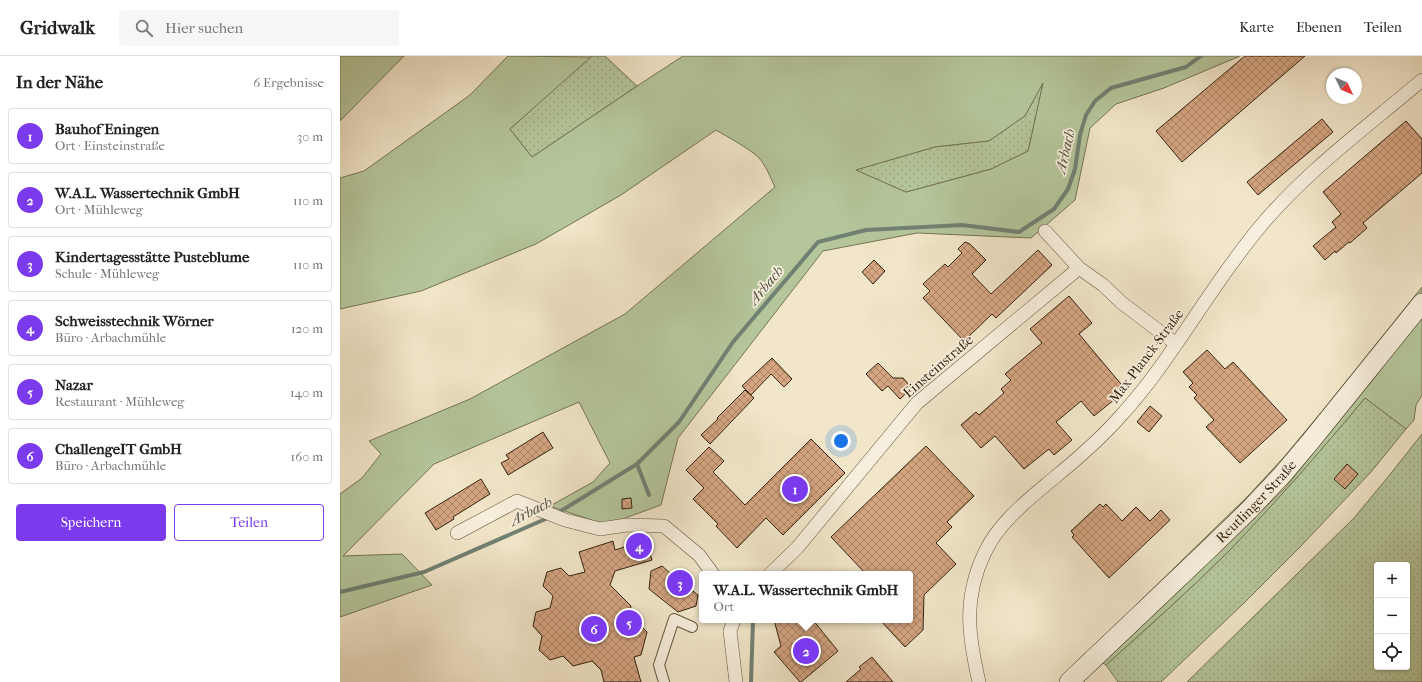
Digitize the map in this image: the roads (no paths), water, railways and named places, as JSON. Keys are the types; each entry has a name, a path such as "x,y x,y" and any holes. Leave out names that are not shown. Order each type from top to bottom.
{"main road":[{"name":"Reutlinger Straße","path":"1069,682 1216,542 1282,475 1422,303"}],"street":[{"name":"Max-Planck-Straße","path":"979,682 970,634 970,596 985,551 996,533 1006,520 1080,456 1115,422 1145,388 1239,253 1263,223 1309,177 1422,80"},
{"path":"1045,231 1079,268 1103,285 1128,308 1176,344"},
{"name":"Einsteinstraße","path":"773,571 797,548 917,403 1079,268"},
{"path":"457,533 518,501 565,520 600,528 627,525 664,526 699,555 711,571"},
{"path":"664,682 659,665 674,619 692,627"},
{"path":"733,623 730,631 736,682"}],"waterway":[{"name":"Arbach","path":"556,514 637,464 679,422 733,342 818,242 866,230 962,225 1019,232 1054,209 1068,189 1075,169 1080,135 1086,115 1095,101 1111,88 1186,67 1201,56"},
{"path":"637,464 649,495"},
{"name":"Arbach","path":"340,592 424,572 550,517"},
{"path":"751,682 753,623"}],"place":[{"name":"Bauhof Eningen","path":"795,489"},
{"name":"Schweisstechnik Wörner","path":"639,546"},
{"name":"Kindertagesstätte Pusteblume","path":"680,583"},
{"name":"Nazar","path":"629,623"},
{"name":"ChallengeIT GmbH","path":"594,629"},
{"name":"W.A.L. Wassertechnik GmbH","path":"806,651"}]}
